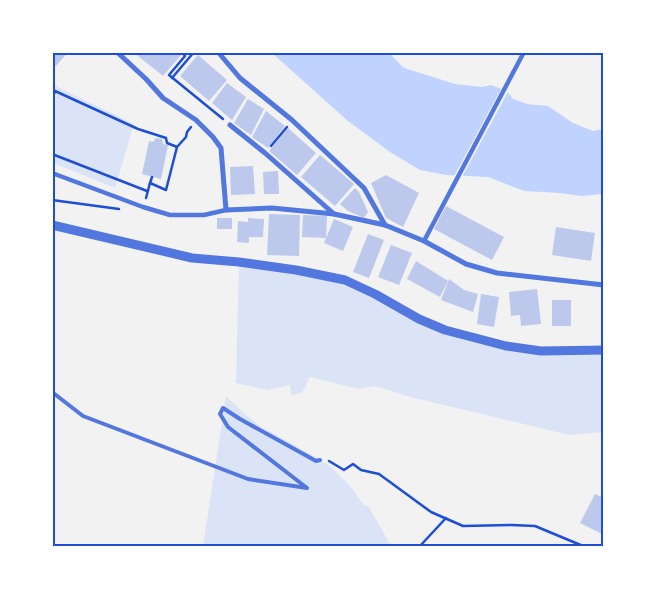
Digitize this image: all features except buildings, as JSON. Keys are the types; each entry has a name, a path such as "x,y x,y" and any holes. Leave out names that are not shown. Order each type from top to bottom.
{"street":[{"path":"117,52 163,98 196,120 221,148 226,210"},
{"path":"218,52 240,78 292,120 364,188 384,225"},
{"path":"424,242 524,52"},
{"path":"230,125 265,152 334,214"},
{"path":"52,172 143,207 170,215 272,208 334,214 384,225 424,242 466,264 497,273 604,285"},
{"path":"52,225 192,258 296,270 345,280 375,294 419,319 445,330 506,346 541,351 604,350"}],"lane":[{"path":"52,392 84,416 248,479 307,488 228,427 220,414 223,408 316,461 320,460"}],"path":[{"path":"182,52 185,56 169,75 230,125"},
{"path":"172,78 194,52"},
{"path":"52,99 55,91 138,129 166,138 167,142 177,147"},
{"path":"265,152 292,120"},
{"path":"150,183 166,190 177,147 186,137"},
{"path":"52,154 147,191"},
{"path":"52,200 137,211 143,207 152,177"},
{"path":"320,460 325,459 344,470 353,464 361,470 379,474 431,512 463,526 535,526 583,546"},
{"path":"420,546 446,518"}],"shaded area":[{"path":"52,84 134,124 115,188 53,163"},
{"path":"239,262 345,280 419,319 506,346 603,350 603,432 570,435 410,397 375,386 358,389 310,377 302,393 291,395 290,385 268,390 236,383"},
{"path":"226,396 263,428 331,467 350,486 363,504 369,507 391,546 203,546"}],"water":[{"path":"272,53 389,53 404,68 455,84 482,87 491,85 507,91 513,99 527,104 548,106 573,123 593,131 603,129 603,194 581,196 524,191 488,177 446,175 420,170 390,152 348,121"}],"pier":[{"path":"502,87 509,90 461,179 453,178"}]}
